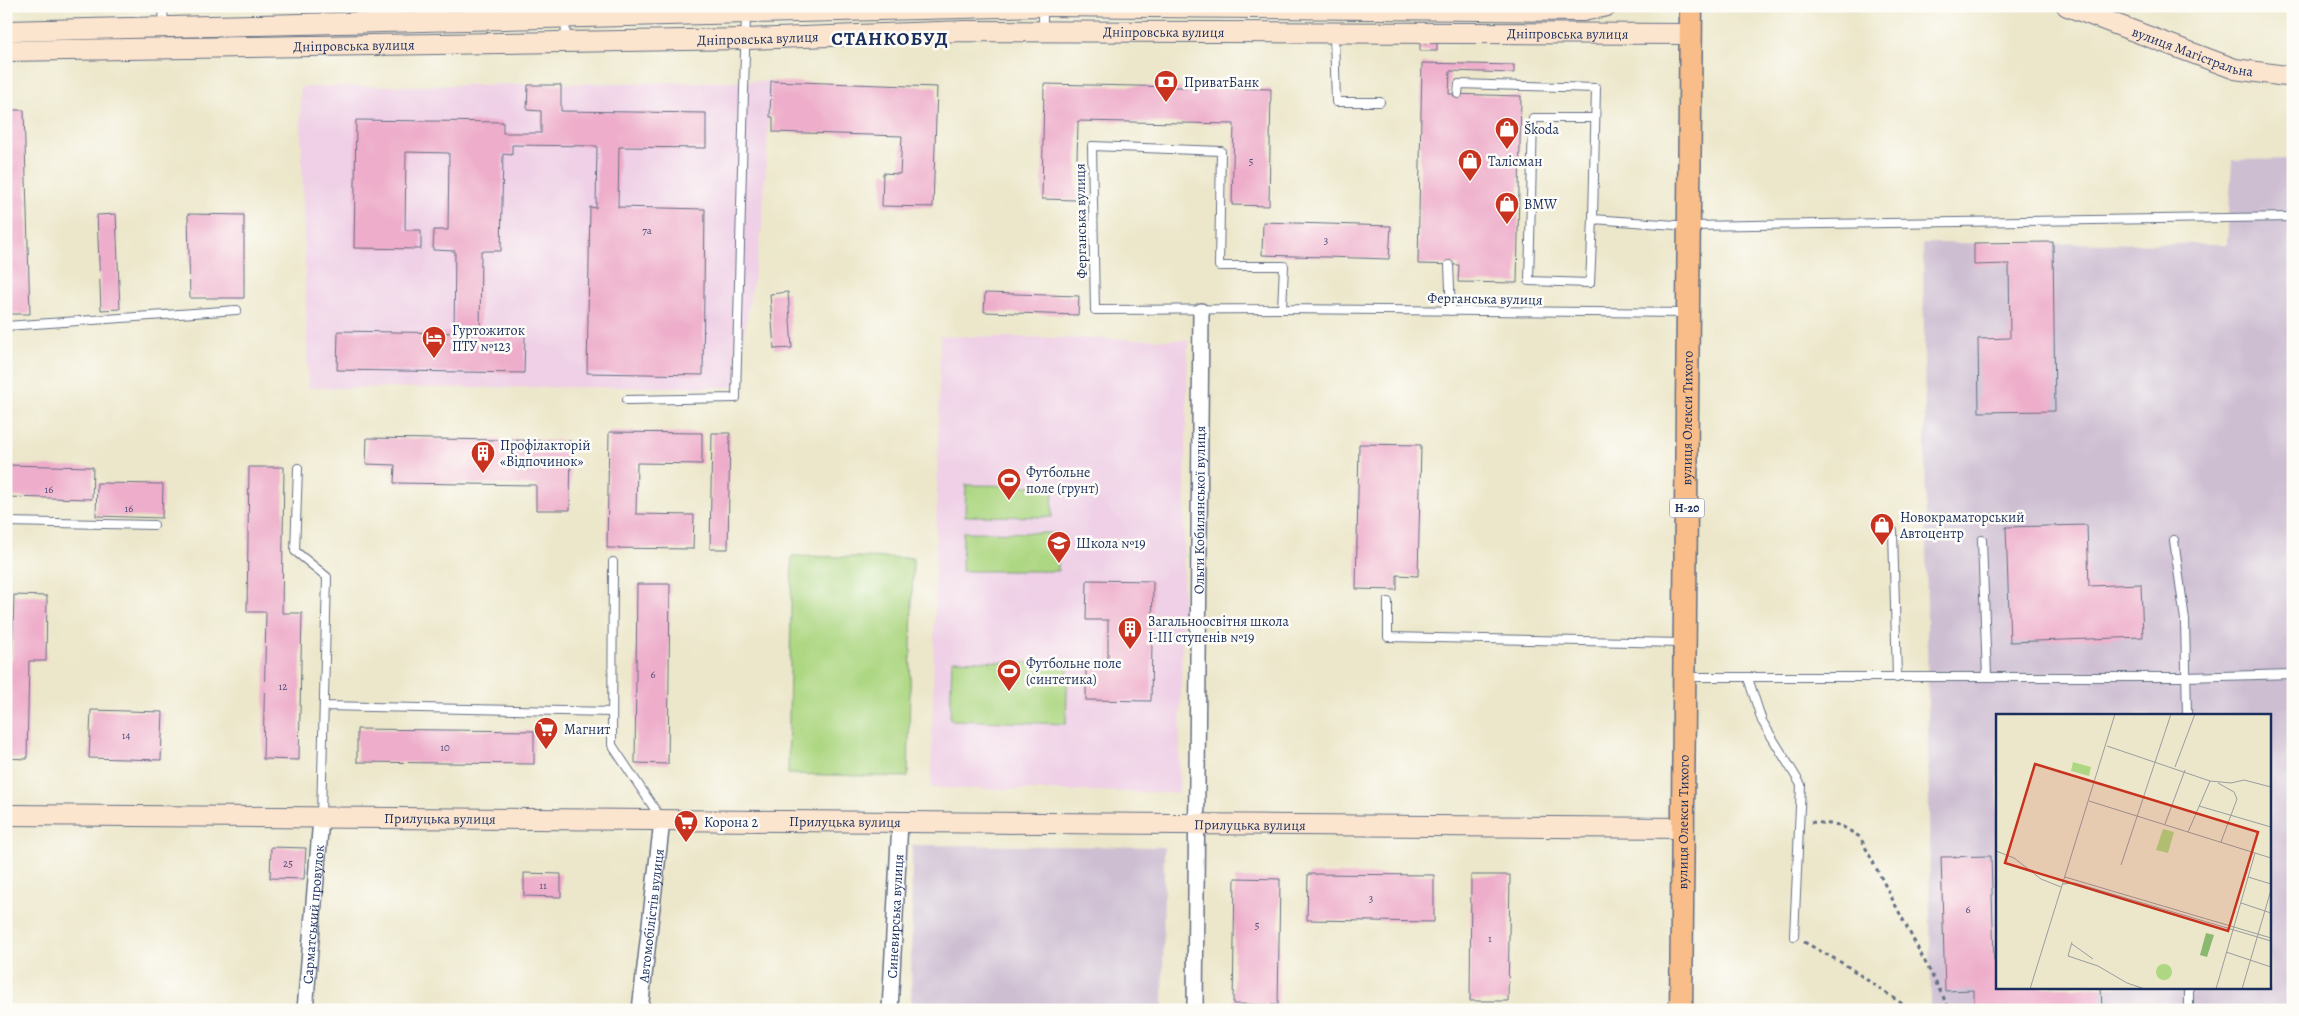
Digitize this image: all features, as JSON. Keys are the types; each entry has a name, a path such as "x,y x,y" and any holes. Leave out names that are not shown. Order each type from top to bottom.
{"main road":[{"name":"вулиця Олекси Тихого","path":"1681,1010 1686,677 1690,6"}],"street":[{"name":"Дніпровська вулиця","path":"6,51 566,42 702,22 746,13 1044,6 1691,34"},
{"name":"Дніпровська вулиця","path":"6,31 566,12 702,22 746,39 965,31 1334,32 1355,18 1584,11 1607,6"},
{"name":"вулиця Магістральна","path":"2068,6 2235,69 2293,77"},
{"name":"Ольги Кобилянської вулиця","path":"1195,1010 1195,824 1201,311"},
{"name":"Прилуцька вулиця","path":"6,815 321,819 1684,828"},
{"name":"Сарматський провулок","path":"305,1010 321,819"},
{"name":"Автомобілістів вулиця","path":"640,1010 662,821"},
{"name":"Синевирська вулиця","path":"890,1010 900,822"}],"lane":[{"path":"163,6 164,49"},
{"path":"1043,31 1044,6"},
{"path":"566,12 566,42"},
{"path":"627,400 736,398 746,13"},
{"path":"1334,32 1336,102 1380,102"},
{"path":"1458,94 1459,84 1596,88 1590,283 1529,281 1534,118 1595,118"},
{"name":"Ферганська вулиця","path":"1282,309 1284,266 1219,266 1221,151 1092,146 1095,310 1201,311 1282,309 1688,313"},
{"path":"1593,219 1689,226 2293,217"},
{"path":"1448,265 1451,311"},
{"path":"6,326 237,310"},
{"path":"298,468 295,552 328,577 321,819"},
{"path":"6,522 154,525"},
{"path":"1892,530 1897,678"},
{"path":"1982,540 1987,677"},
{"path":"2174,540 2185,620 2187,714"},
{"path":"613,562 612,745 662,821"},
{"path":"1388,602 1388,637 1686,643"},
{"path":"1686,677 2186,677 2293,674"},
{"path":"1748,678 1762,722 1801,785 1794,936"},
{"path":"324,706 612,712"},
{"path":"2189,988 2189,1010"}],"path":[{"path":"1799,820 1840,825 1860,837 1950,1010"},
{"path":"1794,936 1844,964 1912,1010"}],"shaded area":[{"path":"771,81 762,229 735,387 308,388 300,87"},
{"path":"2293,159 2293,1010 1931,1010 1923,243 2227,244 2232,160"},
{"name":"Школа №19","path":"940,336 1188,340 1179,793 931,788"},
{"path":"912,845 1164,847 1163,1010 911,1010"}],"green space":[{"name":"Футбольне поле (грунт)","path":"966,485 1053,486 1052,517 965,516"},
{"path":"963,532 1058,533 1058,571 962,571"},
{"path":"792,556 913,558 908,777 788,774"},
{"name":"Футбольне поле (синтетика)","path":"952,660 1068,664 1066,724 950,720"}],"building":[{"path":"1420,41 1437,41 1437,51 1420,51"},
{"name":"Талісман","path":"1422,63 1514,65 1514,73 1450,71 1449,94 1521,96 1517,283 1458,282 1459,265 1418,264"},
{"path":"771,81 937,87 933,207 882,206 883,173 900,174 902,136 773,132 773,117 770,117"},
{"path":"1044,84 1271,89 1269,206 1232,205 1234,124 1078,121 1076,200 1042,199"},
{"path":"528,85 561,85 561,111 706,113 706,148 619,147 618,207 705,209 703,375 587,373 590,207 596,208 597,146 512,145 512,155 503,154 501,251 481,251 480,334 525,335 524,373 337,370 338,331 454,333 455,251 433,250 434,230 448,230 449,153 406,152 405,230 421,230 421,249 354,248 356,120 503,122 503,133 541,133 541,111 527,110"},
{"path":"6,110 24,110 30,314 6,314"},
{"path":"116,214 120,309 101,310 97,215"},
{"path":"188,214 244,215 244,298 190,298"},
{"path":"1263,222 1391,226 1389,259 1262,255"},
{"path":"2053,242 2055,411 1979,412 1978,339 2010,338 2009,264 1974,265 1974,243"},
{"path":"788,292 792,348 774,349 770,294"},
{"path":"985,293 1079,296 1078,315 984,312"},
{"path":"609,432 702,433 702,464 637,463 636,514 694,515 693,549 607,548"},
{"path":"712,433 730,433 728,549 710,549"},
{"name":"Профілакторій «Відпочинок»","path":"367,438 571,441 570,510 536,510 536,485 394,483 395,465 366,464"},
{"path":"1359,444 1421,445 1418,576 1397,575 1397,590 1356,589"},
{"path":"6,465 93,467 92,499 6,497"},
{"path":"249,467 284,467 282,613 302,613 299,760 263,759 266,612 247,612"},
{"path":"97,483 163,484 162,518 96,516"},
{"path":"2087,525 2089,586 2141,584 2143,637 2010,642 2006,527"},
{"name":"Загальноосвітня школа І-ІІІ ступенів №19","path":"1087,580 1153,581 1151,701 1086,700 1086,661 1108,662 1108,620 1086,620"},
{"path":"637,584 670,584 668,764 635,763"},
{"path":"14,595 47,596 46,661 29,661 27,759 6,758 6,660 12,660"},
{"path":"91,710 163,712 161,760 89,758"},
{"path":"357,729 534,731 534,764 357,762"},
{"path":"271,847 306,848 304,879 270,878"},
{"path":"1991,856 1996,988 2101,988 2102,1010 1974,1010 1974,990 1945,991 1941,857"},
{"path":"524,873 561,874 561,897 524,896"},
{"path":"1308,874 1434,875 1434,922 1307,920"},
{"path":"1471,875 1510,875 1508,1001 1470,1001"},
{"path":"1235,878 1280,879 1278,1005 1233,1004"}],"place":[{"name":"ПриватБанк","path":"1166,103"},
{"name":"Škoda","path":"1507,150"},
{"name":"Талісман","path":"1470,182"},
{"name":"BMW","path":"1507,225"},
{"name":"Гуртожиток ПТУ №123","path":"434,359"},
{"name":"Профілакторій «Відпочинок»","path":"483,474"},
{"name":"Футбольне поле (грунт)","path":"1009,501"},
{"name":"Новокраматорський Автоцентр","path":"1882,546"},
{"name":"Школа №19","path":"1059,564"},
{"name":"Загальноосвітня школа І-ІІІ ступенів №19","path":"1130,650"},
{"name":"Футбольне поле (синтетика)","path":"1009,692"},
{"name":"Магнит","path":"546,750"},
{"name":"Корона 2","path":"686,843"}],"district":[{"name":"СТАНКОБУД","path":"890,39"}]}
